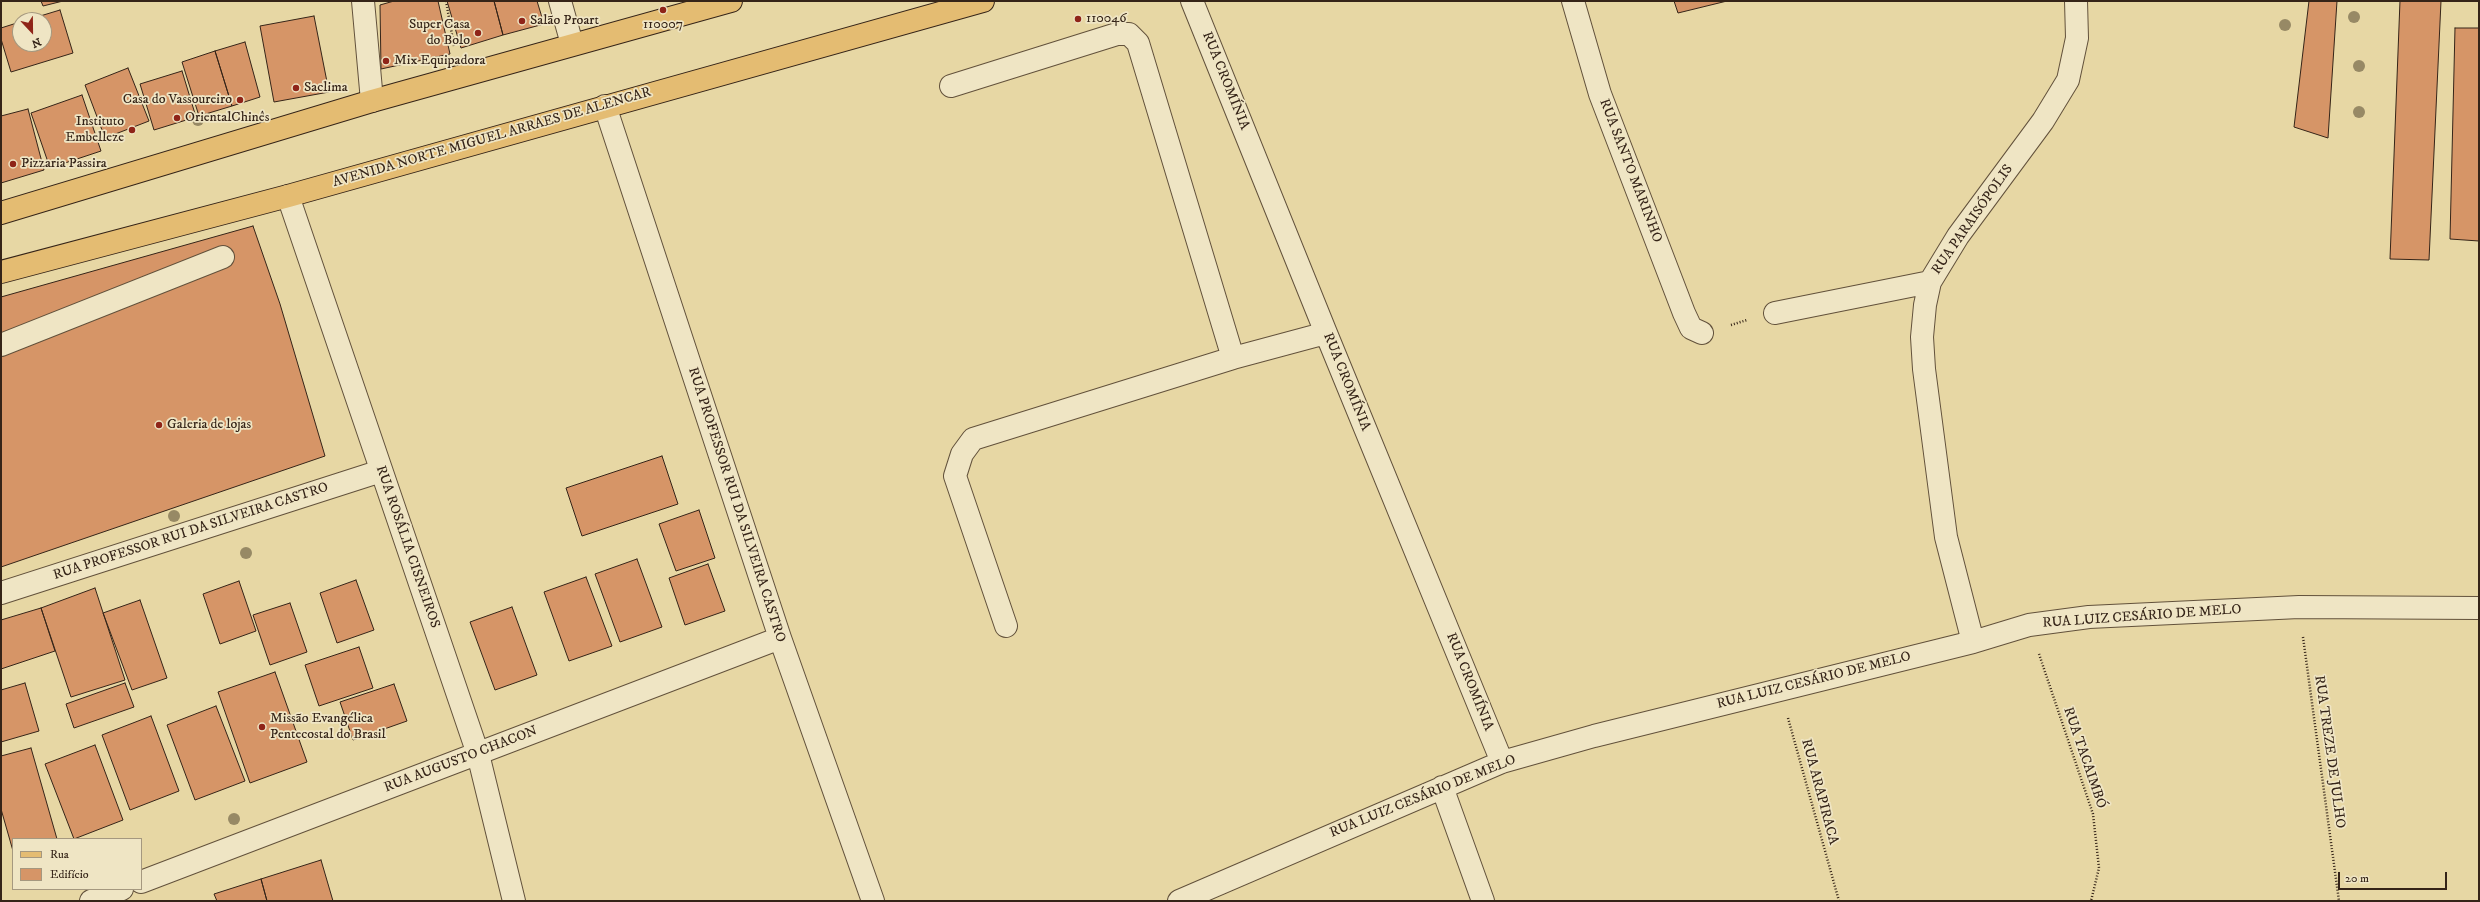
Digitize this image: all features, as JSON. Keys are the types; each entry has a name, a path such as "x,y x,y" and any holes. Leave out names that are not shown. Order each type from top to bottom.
{"main road":[{"path":"1,213 372,101 572,44 731,1"},
{"name":"AVENIDA NORTE MIGUEL ARRAES DE ALENCAR","path":"1,272 288,196 983,1"}],"street":[{"path":"363,1 372,101"},
{"name":"RUA CROMÍNIA","path":"1192,1 1502,762"},
{"name":"RUA SANTO MARINHO","path":"1573,1 1600,94 1684,313 1691,328 1702,333"},
{"name":"RUA PARAISÓPOLIS","path":"1973,642 1946,537 1924,369 1922,337 1930,282 1958,236 2043,121 2068,80 2077,38 2076,1"},
{"path":"562,7 572,44"},
{"path":"951,86 1117,34 1129,34 1138,43 1233,358"},
{"name":"RUA PROFESSOR RUI DA SILVEIRA CASTRO","path":"605,106 780,638 873,901"},
{"name":"RUA ROSÁLIA CISNEIROS","path":"288,196 478,754 514,901"},
{"path":"1,345 224,257"},
{"path":"1775,313 1930,282"},
{"path":"1006,626 955,476 962,454 973,439 1233,358 1326,332"},
{"name":"RUA PROFESSOR RUI DA SILVEIRA CASTRO","path":"2,589 381,472"},
{"name":"RUA LUIZ CESÁRIO DE MELO","path":"1179,901 1502,762 1594,736 1973,642 2029,625 2089,617 2299,607 2479,608"},
{"name":"RUA AUGUSTO CHACON","path":"142,882 780,638"},
{"path":"1442,787 1483,901"},
{"path":"91,901 119,890"}],"path":[{"path":"446,1 460,77"},
{"path":"1702,333 1775,313"},
{"name":"RUA TREZE DE JULHO","path":"2299,607 2339,901"},
{"name":"RUA TACAIMBÓ","path":"2029,625 2093,814 2099,868 2091,901"},
{"name":"RUA ARAPIRACA","path":"1780,689 1838,901"}],"building":[{"path":"41,1 63,1 43,6"},
{"path":"394,1 438,1 450,54 381,69 380,5"},
{"path":"447,1 494,1 503,35 461,48"},
{"path":"494,1 537,1 544,24 503,35"},
{"path":"1674,1 1727,1 1678,13"},
{"path":"2309,1 2337,1 2328,138 2294,127"},
{"path":"2400,1 2441,1 2429,260 2390,259"},
{"path":"60,10 73,53 11,72 1,39 1,28 12,25 12,52 52,52 52,12"},
{"path":"314,16 329,92 274,102 260,26"},
{"path":"2455,28 2479,28 2479,241 2450,239"},
{"path":"245,42 260,97 232,106 215,51"},
{"path":"215,51 232,106 199,116 182,62"},
{"path":"128,68 149,121 105,138 85,85"},
{"path":"182,71 196,117 154,130 140,84"},
{"path":"82,95 101,151 50,168 31,113"},
{"path":"28,109 44,170 1,183 1,116"},
{"name":"Galeria de lojas","path":"253,226 280,304 325,456 1,567 1,297"},
{"path":"662,456 678,504 582,536 566,488"},
{"path":"699,510 715,558 676,571 659,524"},
{"path":"637,559 662,627 620,642 595,574"},
{"path":"708,564 725,611 685,625 669,578"},
{"path":"586,577 612,646 569,661 544,592"},
{"path":"356,580 374,630 337,643 320,593"},
{"path":"239,581 256,631 220,644 203,594"},
{"path":"95,588 125,680 71,697 41,608"},
{"path":"140,600 167,678 132,690 103,613"},
{"path":"290,603 307,652 270,665 253,615"},
{"path":"512,607 537,675 495,690 470,622"},
{"path":"41,608 55,651 1,669 1,620"},
{"path":"359,647 373,688 319,706 305,665"},
{"name":"Missão Evangélica Pentecostal do Brasil","path":"275,672 307,762 250,783 218,692"},
{"path":"25,683 39,731 1,742 1,690"},
{"path":"125,683 134,707 74,728 66,704"},
{"path":"394,684 407,721 353,740 340,702"},
{"path":"216,706 245,781 195,800 167,725"},
{"path":"151,716 179,791 130,810 102,735"},
{"path":"95,745 123,820 74,838 45,764"},
{"path":"31,748 57,838 12,838 12,848 1,809 1,756"},
{"path":"321,860 333,901 267,901 261,879"},
{"path":"261,879 267,901 217,901 214,894"}],"place":[{"name":"110007","path":"663,10"},
{"name":"110046","path":"1078,19"},
{"name":"Salão Proart","path":"522,21"},
{"name":"Super Casa do Bolo","path":"478,33"},
{"name":"Mix Equipadora","path":"386,61"},
{"name":"Saclima","path":"296,88"},
{"name":"Casa do Vassoureiro","path":"240,100"},
{"name":"OrientalChinês","path":"177,118"},
{"name":"Instituto Embelleze","path":"132,130"},
{"name":"Pizzaria Passira","path":"13,164"},
{"name":"Galeria de lojas","path":"159,425"},
{"name":"Missão Evangélica Pentecostal do Brasil","path":"262,727"}]}
